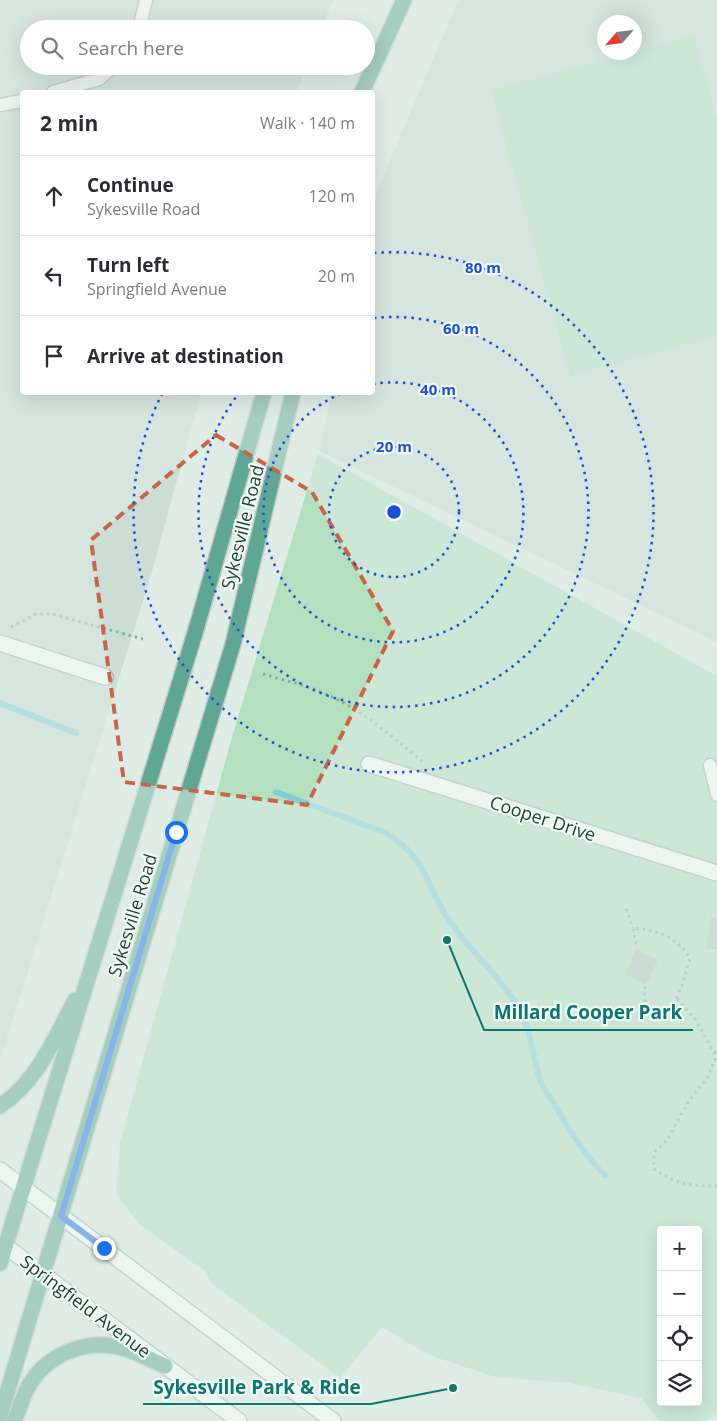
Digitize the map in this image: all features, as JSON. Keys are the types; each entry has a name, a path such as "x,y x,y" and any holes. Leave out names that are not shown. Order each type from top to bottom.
{"main road":[{"path":"375,64 404,0"},
{"path":"363,90 370,75"},
{"name":"Sykesville Road","path":"0,1263 3,1244 24,1188 195,633 263,395"},
{"name":"Sykesville Road","path":"0,1416 233,644 292,395"},
{"path":"3,636 106,678"},
{"name":"Cooper Drive","path":"370,764 717,870"},
{"path":"0,1106 13,1097 34,1076 92,968"},
{"path":"0,1170 333,1421"},
{"name":"Springfield Avenue","path":"3,1244 239,1421"},
{"path":"14,1421 28,1388 38,1374 52,1360 70,1350 96,1344 119,1347 165,1366"}],"lane":[{"path":"141,20 146,0"},
{"path":"61,90 99,80 104,75"},
{"path":"0,105 20,101"},
{"path":"710,765 717,795"}],"path":[{"path":"3,636 36,614 52,614 142,639"},
{"path":"263,674 320,691 344,702 372,720 424,762"},
{"path":"626,909 633,928 636,944"},
{"path":"633,928 649,930 668,937 685,948 690,958 677,999 670,1011 665,1014 660,1016 647,1012 644,997 645,983"},
{"path":"677,999 695,1019 717,1057 708,1077 688,1102 668,1139 654,1153 654,1169 670,1180 693,1186 717,1186"}],"highlighted area":[{"path":"216,435 312,492 393,631 307,805 124,782 91,540"}],"shaded area":[{"path":"0,0 333,0 325,20 20,20 20,75 303,75 298,90 20,90 20,395 200,395 151,575 0,1061"},
{"path":"462,0 717,0 717,642 319,451 332,395 375,395 375,202 378,188 455,8"}],"green space":[{"path":"694,35 717,119 717,336 570,376 491,90 602,60 642,60 642,49"},
{"path":"318,454 717,676 717,1415 706,1421 660,1421 641,1398 569,1383 495,1377 429,1355 382,1327 340,1378 211,1283 206,1272 140,1225 116,1194 120,1143 232,737"}],"building":[{"path":"712,917 717,918 717,949 707,948"},
{"path":"636,950 657,960 646,984 626,974"}],"waterway":[{"path":"0,703 76,733"},
{"path":"276,792 384,832 398,841 416,859 454,928 517,1005 526,1024 543,1088 583,1150 605,1175"}],"place":[{"name":"Millard Cooper Park","path":"447,940"},
{"name":"Sykesville Park & Ride","path":"453,1388"}],"route":[{"path":"104,1248 61,1216 176,832"}]}
